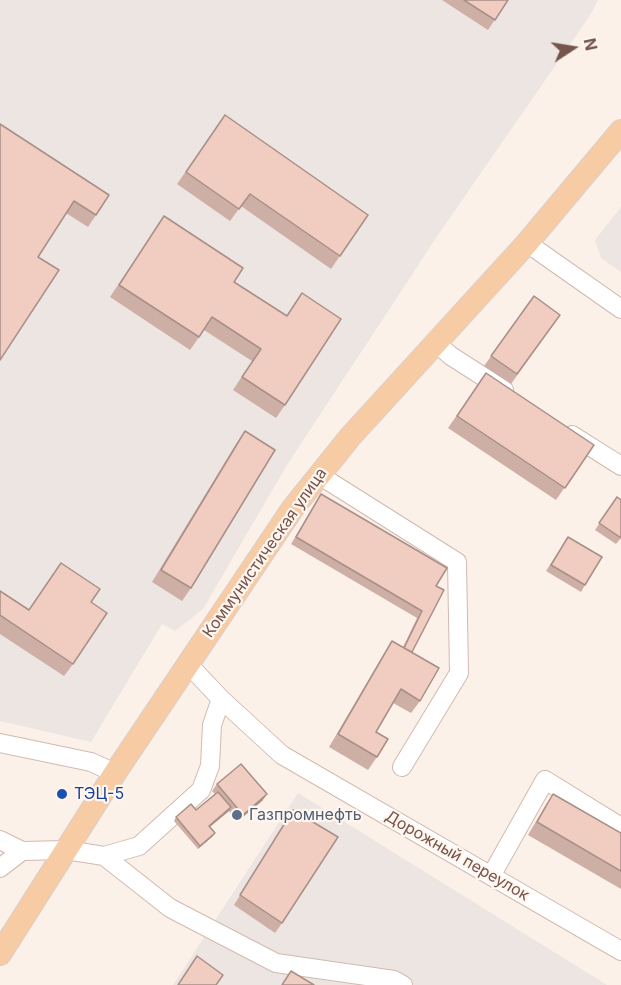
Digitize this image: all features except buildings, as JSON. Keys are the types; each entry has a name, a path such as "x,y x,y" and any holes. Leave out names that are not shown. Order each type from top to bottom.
{"main road":[{"name":"Коммунистическая улица","path":"0,954 115,773 246,576 319,475 435,342 527,243 621,131"}],"street":[{"path":"527,243 621,309"},
{"path":"435,342 451,356 521,402"},
{"path":"561,428 621,466"},
{"path":"319,475 457,562 459,673 402,767"},
{"name":"Дорожный переулок","path":"188,664 221,699 282,755 621,951"},
{"path":"0,840 22,851 66,850 104,856 138,846 201,790 210,766 212,725 221,699"},
{"path":"0,743 91,762 115,773"},
{"path":"491,876 545,780 621,827"},
{"path":"0,868 22,851"},
{"path":"104,856 170,908 276,963 394,980 403,985"}],"shaded area":[{"path":"0,0 598,0 591,14 440,232 287,465 203,609 175,631 162,624 91,742 0,721"},
{"path":"621,207 621,272 601,258 595,240"},
{"path":"298,793 607,985 173,985"}],"place":[{"name":"ТЭЦ-5","path":"62,794"},
{"name":"Газпромнефть","path":"237,815"}]}
